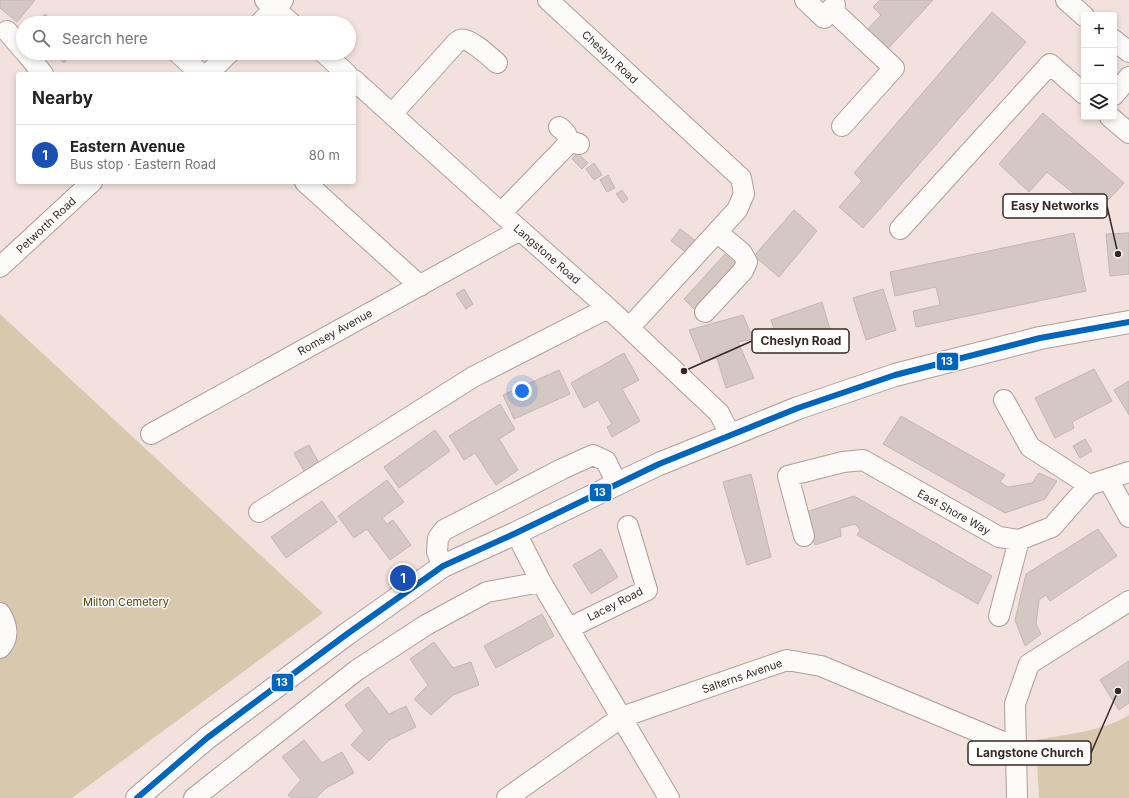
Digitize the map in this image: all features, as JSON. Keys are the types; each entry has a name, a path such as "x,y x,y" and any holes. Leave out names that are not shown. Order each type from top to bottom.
{"main road":[{"path":"137,798 214,733 347,634 443,566 516,533 659,464 798,408 895,375 1040,338 1129,322"}],"street":[{"name":"Cheslyn Road","path":"548,0 741,178 744,194 737,210 629,328"},
{"path":"805,0 824,18 835,5 894,68 842,126"},
{"path":"1066,0 1081,13"},
{"path":"265,16 275,3 285,16"},
{"path":"7,31 16,42"},
{"path":"392,114 440,59 460,40 471,42 496,63"},
{"path":"1117,42 1129,52"},
{"path":"32,60 41,72"},
{"path":"186,60 199,72"},
{"path":"210,72 223,60"},
{"path":"332,60 345,72"},
{"path":"900,229 1050,64 1081,91"},
{"path":"1117,91 1129,77"},
{"name":"Langstone Road","path":"356,82 608,308 718,413 731,436"},
{"path":"1114,120 1129,133"},
{"path":"501,213 568,138"},
{"name":"Petworth Road","path":"0,267 90,184"},
{"path":"307,184 420,286"},
{"name":"Romsey Avenue","path":"151,434 520,230"},
{"path":"705,312 743,271 747,262 742,253 717,232"},
{"path":"259,512 473,377 608,308"},
{"path":"1004,400 1030,447 1089,485 1129,472"},
{"path":"443,566 437,552 438,538 444,530 562,469 593,455 606,461 616,484"},
{"name":"East Shore Way","path":"804,536 788,476 843,462 863,460 998,537 1019,540 1052,527 1089,485"},
{"path":"1108,479 1129,516"},
{"name":"Lacey Road","path":"569,628 647,590 628,526"},
{"path":"516,533 541,582 669,798"},
{"path":"999,616 1019,540"},
{"path":"194,798 357,670 426,625 487,592 541,582"},
{"path":"1017,798 1014,747 1015,704 1029,664 1129,601"},
{"path":"0,613 6,623 7,634 3,645 0,648"},
{"name":"Salterns Avenue","path":"507,798 622,717 787,660 821,666 1014,747"}],"green space":[{"name":"Milton Cemetery","path":"0,314 323,613 72,798 0,798"},
{"path":"1129,715 1129,798 1039,798 1036,740 1096,729 1118,721"}],"building":[{"path":"0,0 35,0 22,16 16,16 16,21 0,8"},
{"path":"880,0 933,0 884,53 863,34 881,15 873,7"},
{"path":"992,12 1026,42 863,228 839,207 862,181 854,173"},
{"path":"1043,113 1124,183 1097,212 1047,172 1029,192 999,164"},
{"path":"577,153 588,163 582,169 572,159"},
{"path":"594,163 602,175 594,180 586,169"},
{"path":"608,175 615,188 607,192 600,180"},
{"path":"622,190 628,199 623,203 616,194"},
{"path":"794,210 817,231 779,277 754,256"},
{"path":"680,229 696,241 687,253 671,241"},
{"path":"1074,233 1086,291 916,327 913,311 940,305 936,287 895,296 890,272"},
{"path":"1129,233 1129,274 1110,276 1106,234"},
{"path":"725,254 739,267 699,314 684,299"},
{"path":"464,289 473,304 466,309 456,294"},
{"path":"883,289 896,330 866,340 853,298"},
{"path":"822,302 831,333 780,346 771,320"},
{"path":"743,315 753,339 738,342 754,378 726,388 717,358 702,362 689,330"},
{"path":"624,353 639,380 622,389 640,421 612,437 607,427 612,424 598,400 584,408 571,383"},
{"path":"1094,369 1112,401 1072,422 1074,428 1055,438 1035,398"},
{"path":"559,370 570,394 514,419 503,395"},
{"path":"1129,381 1129,415 1114,390"},
{"path":"500,404 515,429 499,439 518,470 496,485 475,453 464,460 449,436"},
{"path":"901,416 1005,475 1000,482 1008,487 1032,483 1039,473 1057,481 1045,499 1005,513 883,444"},
{"path":"435,430 450,451 399,488 384,467"},
{"path":"1085,439 1092,451 1080,458 1073,446"},
{"path":"309,445 320,465 305,473 294,453"},
{"path":"751,474 771,557 747,565 723,482"},
{"path":"387,480 404,502 382,518 387,524 393,520 411,545 390,560 367,529 354,538 338,516"},
{"path":"854,496 992,576 978,604 857,535 860,530 855,524 840,528 841,536 815,545 803,513"},
{"path":"322,501 337,522 286,558 271,537"},
{"path":"1098,529 1117,556 1050,601 1046,595 1039,600 1036,624 1041,634 1025,646 1015,620 1026,574"},
{"path":"601,549 618,577 591,594 573,565"},
{"path":"542,614 554,636 496,668 484,646"},
{"path":"434,642 453,668 471,662 479,685 453,695 431,715 414,699 428,685 410,659"},
{"path":"1129,661 1129,703 1119,710 1100,680"},
{"path":"368,687 389,714 406,706 416,727 389,740 369,761 351,745 364,731 345,705"},
{"path":"304,740 322,763 342,752 354,773 326,788 316,798 292,798 288,795 301,780 282,757"}],"transit line":[{"name":"13","path":"137,798 207,738 347,634 443,566 516,533 659,464 798,408 895,375 1040,338 1129,322"}],"place":[{"name":"Easy Networks","path":"1118,254"},
{"name":"Cheslyn Road","path":"684,371"},
{"name":"Eastern Avenue","path":"403,578"},
{"name":"Langstone Church","path":"1118,691"}]}
